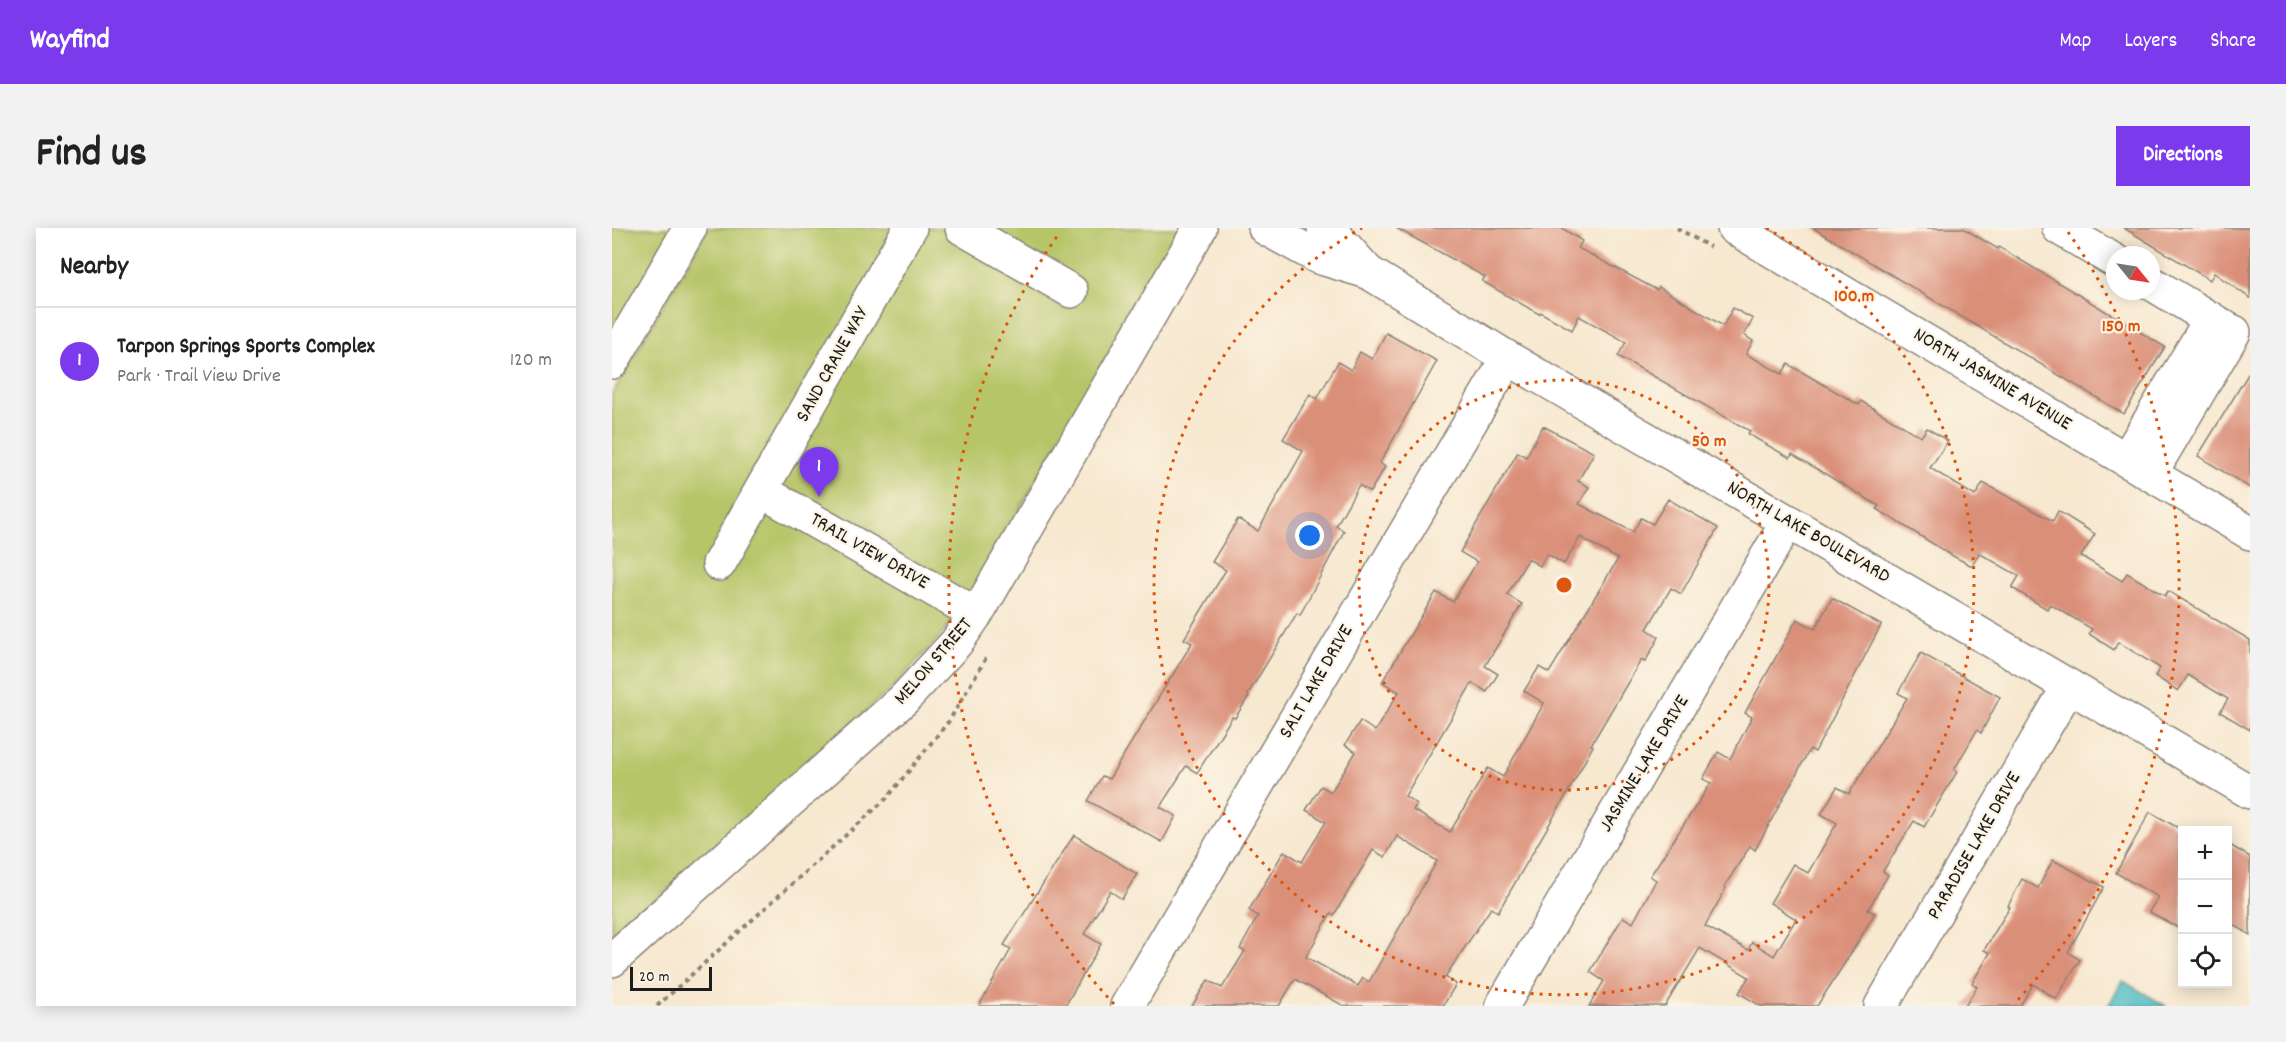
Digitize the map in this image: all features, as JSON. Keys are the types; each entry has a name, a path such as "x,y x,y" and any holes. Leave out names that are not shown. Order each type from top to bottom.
{"street":[{"path":"612,362 690,228"},
{"name":"SAND CRANE WAY","path":"719,564 910,228"},
{"path":"962,228 1071,291"},
{"name":"MELON STREET","path":"612,960 904,699 956,643 976,614 1200,228"},
{"name":"NORTH LAKE BOULEVARD","path":"1265,228 1318,257 1368,272 1508,358 2250,792"},
{"name":"NORTH LAKE BOULEVARD","path":"1324,228 1333,233 1368,272"},
{"name":"NORTH JASMINE AVENUE","path":"1734,228 2250,533"},
{"path":"2059,228 2106,256"},
{"path":"2138,467 2173,408 2232,331 2160,288"},
{"name":"SALT LAKE DRIVE","path":"1127,1006 1508,358"},
{"name":"TRAIL VIEW DRIVE","path":"762,490 976,614"},
{"name":"JASMINE LAKE DRIVE","path":"1502,1006 1788,521"},
{"name":"PARADISE LAKE DRIVE","path":"1881,1006 2069,686"}],"green space":[{"path":"612,228 682,228 612,346"},
{"path":"708,228 1182,228 968,599 944,632 892,688 612,939 612,394"}],"water":[{"path":"2123,981 2166,1006 2108,1006"}],"building":[{"path":"1396,228 1562,228 1582,241 1578,248 1657,290 1659,287 1723,326 1733,308 1753,319 1744,335 1753,341 1746,354 1782,374 1788,364 1859,405 1861,401 1921,437 1927,428 1948,441 1930,468 1975,496 1983,483 2053,521 2058,511 2095,534 2081,556 2122,581 2127,573 2165,596 2168,591 2250,640 2250,730 2220,712 2228,699 2188,675 2178,691 2155,676 2160,668 2118,642 2114,650 2089,634 2092,629 2050,604 2047,609 2012,588 2019,576 1979,553 1972,566 1951,555 1877,509 1879,506 1792,454 1790,458 1748,434 1750,431 1618,356 1626,342 1579,316 1572,330 1540,312 1539,314 1482,281 1485,277"},
{"path":"1813,228 1963,228 1998,249 1999,247 2165,347 2124,414"},
{"path":"2124,228 2250,228 2250,298 2214,273 2210,280 2160,250 2160,246 2154,246"},
{"path":"1386,333 1437,361 1380,463 1385,467 1370,492 1359,485 1336,526 1344,531 1300,615 1297,613 1248,694 1249,696 1235,718 1232,717 1197,773 1186,766 1160,807 1176,816 1162,842 1088,801 1102,776 1109,779 1192,643 1184,639 1226,570 1212,562 1238,519 1258,531 1303,451 1283,439 1310,394 1317,399 1338,362 1351,370 1360,352 1372,359"},
{"path":"2250,371 2250,488 2198,456"},
{"path":"1543,426 1594,453 1578,481 1589,487 1579,504 1633,532 1641,518 1653,524 1668,499 1718,528 1681,594 1671,588 1647,629 1659,637 1645,662 1641,660 1591,745 1593,746 1567,794 1498,912 1491,908 1445,977 1456,984 1443,1006 1344,1006 1295,979 1279,1006 1192,1006 1208,980 1222,988 1245,951 1240,949 1258,916 1249,910 1284,851 1302,862 1326,822 1306,810 1321,786 1331,792 1356,752 1345,745 1360,721 1375,731 1399,692 1382,682 1436,592 1453,602 1477,562 1460,552 1518,452 1526,457","holes":["1580,537 1618,559 1549,673 1539,667 1524,691 1544,703 1503,777 1488,768 1450,832 1413,810 1417,804 1405,796 1472,683 1487,692 1498,674 1485,666 1522,604 1507,595 1528,559 1540,566 1547,554 1564,564","1397,836 1437,861 1369,982 1363,978 1358,986 1306,957 1331,913 1334,915 1373,850 1385,857"]},
{"path":"1832,598 1881,625 1815,752 1810,749 1755,850 1750,846 1724,887 1726,888 1705,926 1748,950 1752,942 1774,956 1796,919 1770,903 1793,864 1808,873 1837,823 1821,814 1837,787 1849,794 1907,698 1898,693 1921,653 2000,697 1981,733 1977,730 1954,770 1957,772 1924,827 1914,821 1883,871 1888,875 1868,910 1875,913 1853,950 1817,1006 1761,1006 1739,993 1749,977 1700,948 1665,1006 1589,1006 1604,981 1590,972 1623,917 1633,923 1656,880 1650,876 1711,783 1703,779 1718,752 1730,759 1752,717 1745,713 1797,619 1815,629"},
{"path":"2150,812 2178,828 2178,928 2149,912 2158,897 2116,873"},
{"path":"1074,835 1137,874 1122,899 1110,891 1084,934 1101,944 1065,1006 979,1006 1011,949 1004,945"},
{"path":"2232,846 2250,857 2250,935 2232,924"},
{"path":"2053,860 2104,887 2068,952 2080,960 2056,999 2033,984 2020,1006 1965,1006 1977,987 1972,983 1990,953 1984,950 2010,907 2008,906 2022,879 2038,888"}],"place":[{"name":"Tarpon Springs Sports Complex","path":"819,497"}]}
